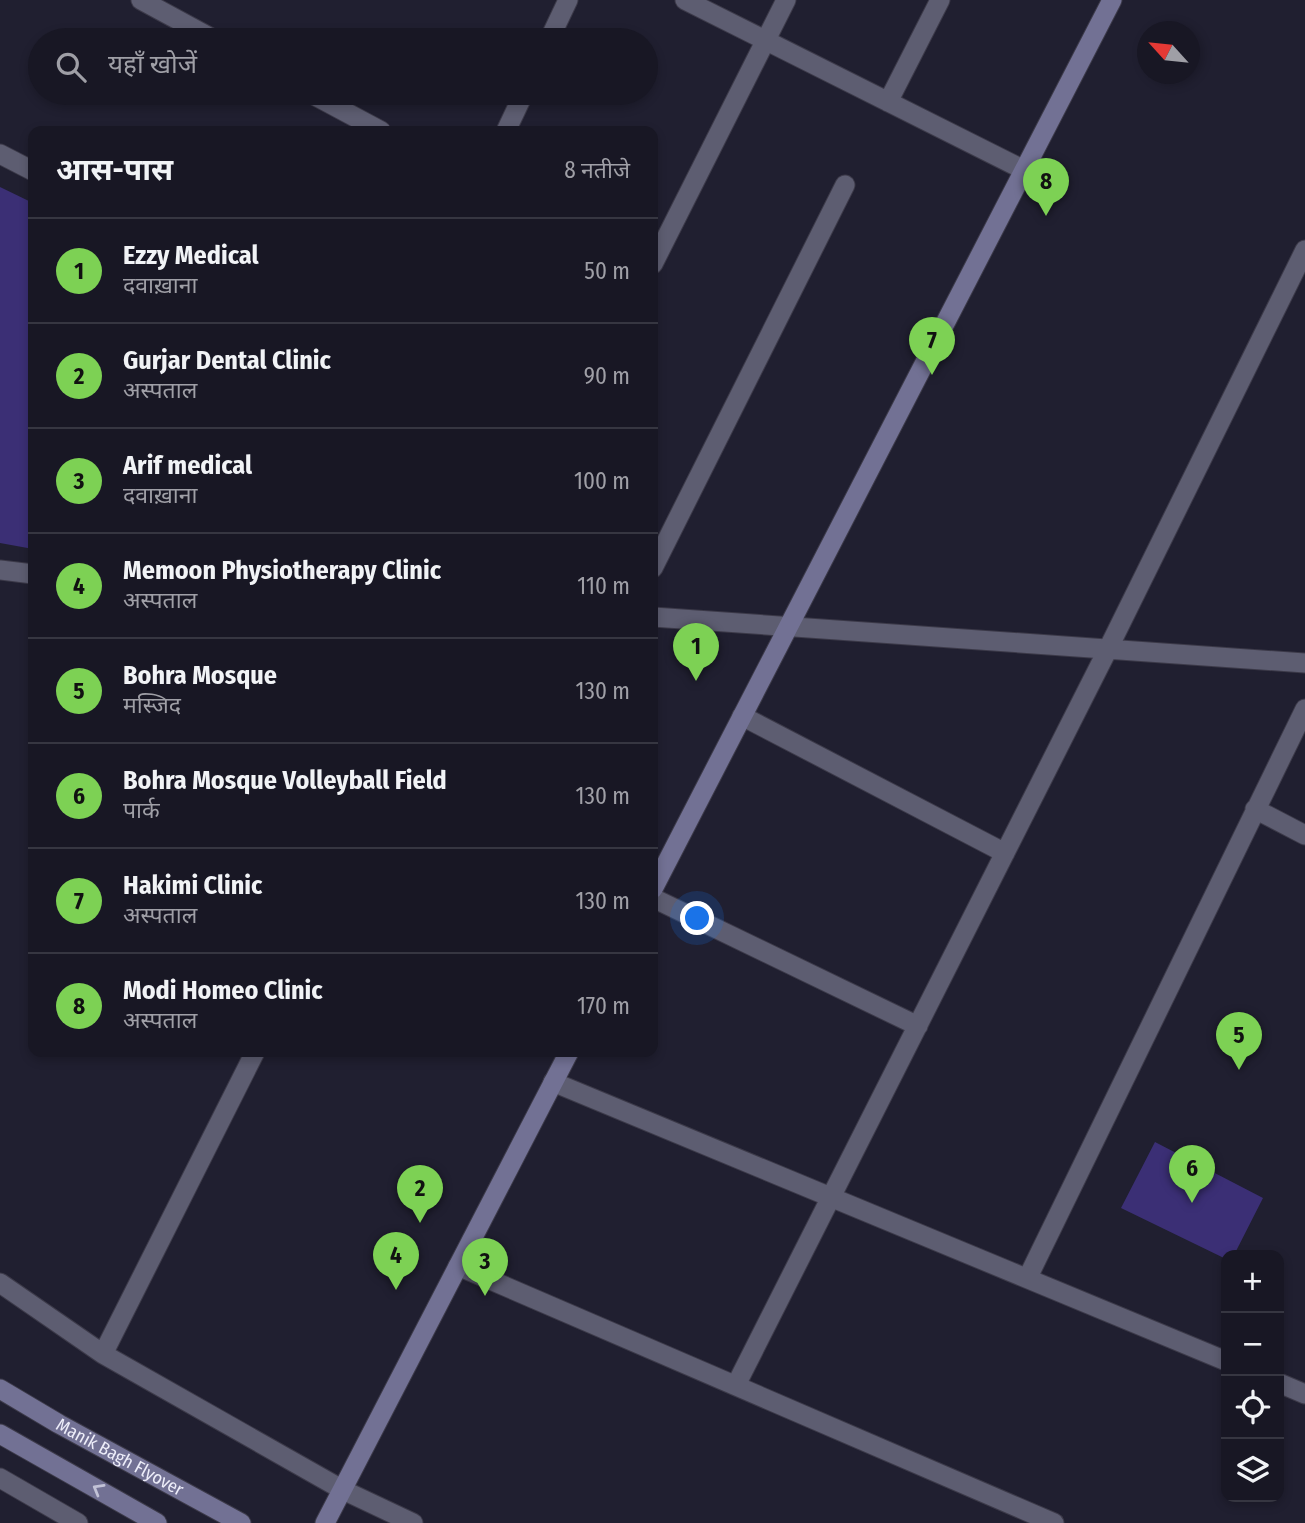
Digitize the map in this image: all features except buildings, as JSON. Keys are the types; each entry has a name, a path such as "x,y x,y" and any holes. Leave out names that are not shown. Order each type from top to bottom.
{"main road":[{"path":"658,879 1112,0"},
{"path":"325,1523 566,1057"},
{"name":"Manik Bagh Flyover","path":"0,1388 59,1424 241,1523"},
{"path":"0,1434 157,1523"}],"street":[{"path":"141,0 193,28"},
{"path":"555,28 568,0"},
{"path":"685,0 1024,170"},
{"path":"658,254 786,0"},
{"path":"888,102 940,0"},
{"path":"332,105 372,126"},
{"path":"508,126 518,105"},
{"path":"0,154 28,168"},
{"path":"658,558 845,185"},
{"path":"736,1385 1108,649 1305,250"},
{"path":"0,570 28,573"},
{"path":"658,618 1305,663"},
{"path":"1028,1277 1305,709"},
{"path":"742,716 1005,853"},
{"path":"1255,809 1305,835"},
{"path":"658,900 918,1026"},
{"path":"103,1354 252,1057"},
{"path":"554,1082 1221,1359"},
{"path":"458,1266 1054,1523"},
{"path":"0,1283 103,1354 342,1490 413,1523"},
{"path":"1284,1385 1305,1394"},
{"path":"0,1478 78,1523"}],"shaded area":[{"path":"0,187 28,201 28,548 0,543"},
{"path":"1155,1142 1263,1198 1237,1250 1221,1250 1221,1257 1121,1208"}],"place":[{"name":"Modi Homeo Clinic","path":"1046,216"},
{"name":"Hakimi Clinic","path":"932,375"},
{"name":"Ezzy Medical","path":"696,681"},
{"name":"Bohra Mosque","path":"1239,1070"},
{"name":"Bohra Mosque Volleyball Field","path":"1192,1203"},
{"name":"Gurjar Dental Clinic","path":"420,1223"},
{"name":"Memoon Physiotherapy Clinic","path":"396,1290"},
{"name":"Arif medical","path":"485,1296"}]}
